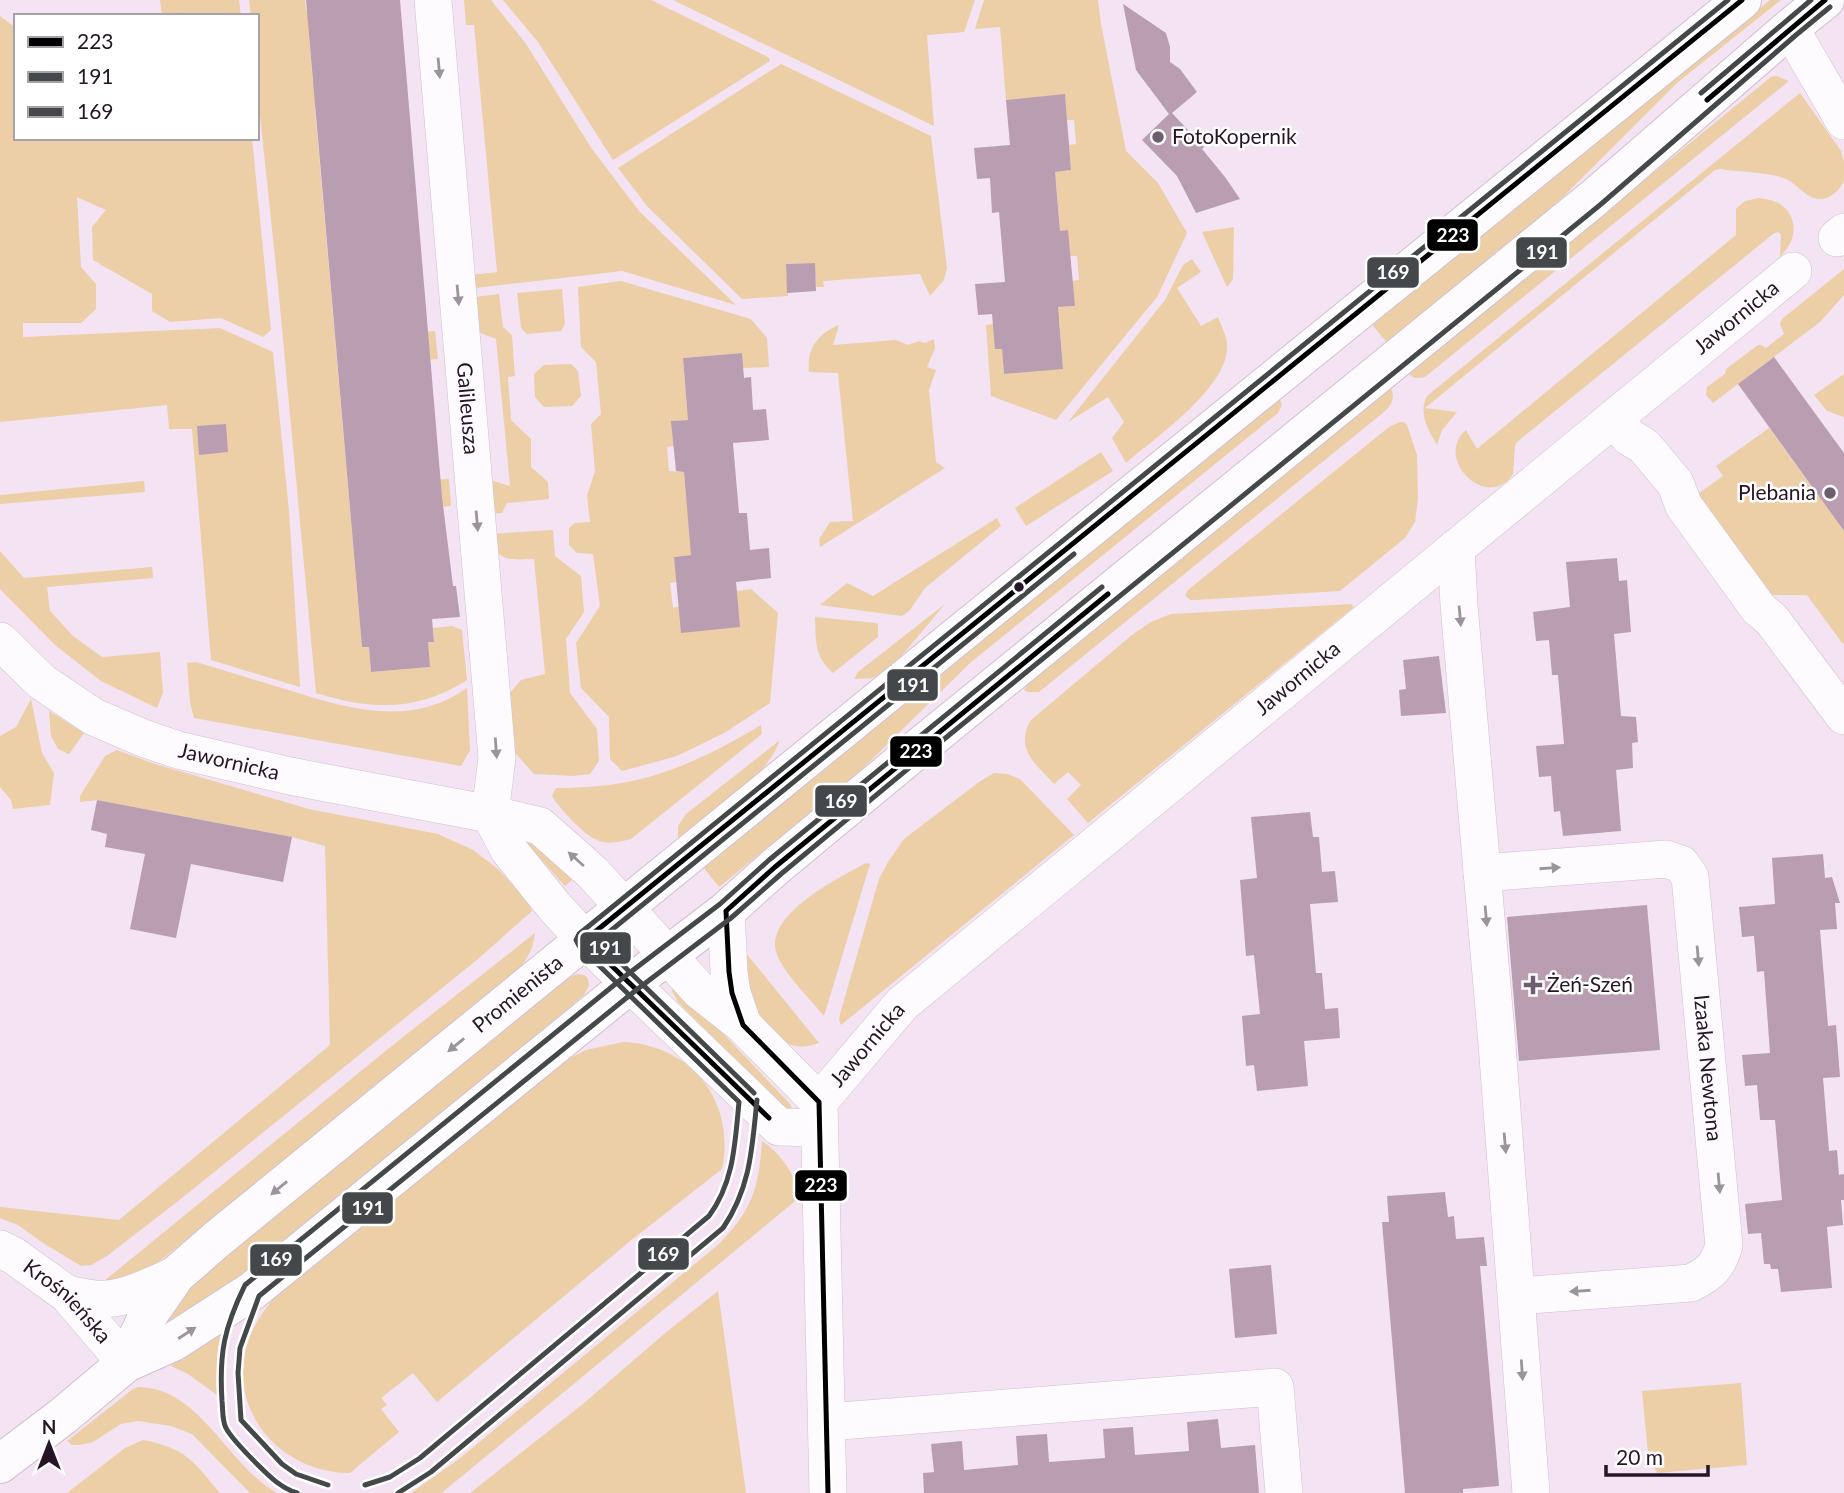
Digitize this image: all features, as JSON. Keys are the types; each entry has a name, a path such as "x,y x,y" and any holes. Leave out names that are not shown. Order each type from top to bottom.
{"street":[{"name":"Galileusza","path":"433,0 497,758 490,814"},
{"name":"Promienista","path":"126,1363 147,1317 176,1275 227,1231 1742,0"},
{"path":"0,1464 54,1424 126,1363 173,1342 253,1291 629,984 726,911 921,746 1583,207 1825,0"},
{"path":"1790,28 1844,121"},
{"name":"Jawornicka","path":"0,640 42,682 84,710 107,723 178,750 290,776 540,826 593,873 700,990 743,1025 819,1115 902,1004 1793,271"},
{"path":"1614,418 1629,437 1644,446 1675,483 1684,506 1759,609 1772,620 1844,716"},
{"path":"1456,548 1531,1493"},
{"path":"490,814 509,850 585,940 779,1127 819,1115 828,1493"},
{"name":"Izaaka Newtona","path":"1482,873 1666,859 1681,864 1690,877 1724,1246 1719,1262 1707,1275 1691,1283 1517,1296"},
{"path":"726,911 729,972 743,1025"},
{"name":"Krośnieńska","path":"0,1249 67,1294 126,1363"},
{"name":"Promienista","path":"67,1294 96,1299 114,1298 138,1292 176,1275"},
{"path":"827,1422 1275,1387 1284,1493"}],"shaded area":[{"path":"160,0 239,0 241,14 162,14"},
{"path":"249,0 305,0 306,10 313,10 309,36 313,84 319,84 321,108 315,109 362,647 369,647 371,672 429,667 428,642 434,641 433,628 452,626 462,630 467,680 430,698 412,703 375,705 316,693 259,106 259,14 251,14"},
{"path":"464,0 491,0 526,44 592,149 639,211 736,305 622,271 466,289 472,275 497,272 474,25 466,25"},
{"path":"503,0 651,0 768,57 770,61 613,160 538,42"},
{"path":"673,0 975,0 964,32 927,35 934,126"},
{"path":"984,0 1098,0 1126,151 1158,183 1187,233 1157,297 1056,420 991,396 986,325 993,324 1002,349 1004,374 1063,368 1059,318 1050,308 1074,306 1072,281 1079,280 1077,256 1070,256 1060,231 1056,182 1047,172 1071,170 1069,145 1076,144 1074,120 1067,120 1065,95 1006,100 1000,27 975,29"},
{"path":"1770,0 1781,0 1678,82 1562,198 1388,344 1370,322"},
{"path":"0,16 14,26 14,140 252,140 271,330 263,337 221,318 170,322 152,311 152,294 93,260 92,227 106,210 77,197 81,267 96,284 96,309 81,323 23,323 23,337 220,328 273,352 289,511 300,687 211,660 192,429 169,429 167,405 0,422"},
{"path":"781,64 931,136 947,268 944,280 930,296 920,274 823,281 824,287 816,287 814,263 786,264 788,296 742,299 647,206 618,168"},
{"path":"1777,76 1789,81 1425,377 1415,378 1408,373 1771,77"},
{"path":"1800,93 1841,151 1844,181 1837,191 1826,198 1818,199 1780,177 1754,172 1715,170 1425,408 1457,412 1442,430 1437,445 1424,415 1424,402 1427,396"},
{"path":"1759,198 1778,203 1791,216 1794,230 1790,244 1780,256 1781,234 1777,232 1517,442 1513,474 1502,484 1490,488 1478,485 1467,477 1456,454 1457,442 1466,430 1477,449 1736,235 1736,209 1745,201"},
{"path":"1234,227 1233,279 1227,287 1202,232"},
{"path":"1192,259 1201,272 1177,288 1201,326 1218,317 1227,344 1224,363 1203,395 1126,463 1112,438 1124,422 1108,397 1068,422 1165,300 1183,265"},
{"path":"1844,269 1844,295 1820,322 1713,403 1706,395 1707,387 1758,345 1766,348 1784,334 1780,324 1782,319"},
{"path":"621,281 751,319 767,338 769,367 743,368 741,353 683,358 687,408 696,419 672,421 674,446 667,447 669,471 684,472 691,544 699,554 674,557 677,582 670,583 673,608 751,589 778,613 770,703 724,733 677,756 622,771 610,759 609,717 581,688 576,643 600,606 593,554 577,553 569,545 569,528 575,523 590,522 587,496 595,471 591,424 601,414 596,362 581,347 578,287"},
{"path":"562,289 565,324 561,331 527,334 521,328 517,293"},
{"path":"499,294 503,327 512,335 515,376 508,377 511,420 531,439 531,467 548,482 549,499 507,503 502,513 486,514 483,478 510,486 496,339 468,328 467,298"},
{"path":"839,325 833,345 896,340 908,345 934,339 935,348 927,367 936,370 929,390 936,462 945,468 820,547 819,539 830,522 853,521 838,373 809,372 809,356 815,343"},
{"path":"435,331 438,359 398,362 396,335"},
{"path":"571,364 578,371 581,396 572,406 544,407 535,397 534,374 544,365"},
{"path":"1844,374 1844,417 1827,411 1814,395"},
{"path":"1390,387 1392,400 1384,412 1039,692 1024,690 1028,683"},
{"path":"1280,399 1282,405 1278,413 970,663 855,776 719,887 703,867"},
{"path":"1400,422 1407,425 1417,455 1418,499 1415,522 1405,538 1340,591 1195,600 1190,600 1185,595 1389,427"},
{"path":"1769,428 1844,531 1844,643 1807,595 1771,595 1695,496 1723,476 1716,466"},
{"path":"1101,452 1113,471 1026,526 1015,508"},
{"path":"449,479 451,506 408,510 406,481"},
{"path":"144,481 145,492 0,504 0,495"},
{"path":"997,518 1001,526 925,588 910,610 902,616 820,605 847,583 873,596"},
{"path":"553,530 555,556 581,576 584,612 566,639 570,693 597,729 599,761 590,774 574,776 534,774 509,746 504,700 521,680 545,674 534,559 505,557 495,550 488,534"},
{"path":"0,551 24,578 152,567 153,578 47,587 50,611 73,636 102,657 160,652 163,693 157,708 101,681 55,645 0,589"},
{"path":"945,604 893,666 873,678 854,679 858,672"},
{"path":"1351,604 1354,607 1088,823 1067,799 1081,785 1068,772 1054,784 1029,755 1025,739 1031,720 1151,622 1171,614"},
{"path":"815,617 876,623 878,637 833,673 819,654"},
{"path":"196,662 331,703 377,711 423,708 445,701 467,688 470,750 461,766 194,718 187,663"},
{"path":"31,699 42,753 54,773 50,805 13,809 11,800 0,787 0,736 16,727"},
{"path":"49,711 84,733 69,754 58,749 51,736"},
{"path":"761,725 762,734 631,839 609,843 597,840 572,821 552,796 556,788 617,784 669,770 716,750"},
{"path":"779,741 774,753 752,780 682,839 678,837 678,826 686,814"},
{"path":"117,750 152,763 309,809 438,834 473,850 498,869 528,901 532,911 478,959 182,1198 107,1256 91,1265 81,1266 18,1225 0,1218 0,1207 119,1220 330,1045 325,846 292,837 97,800 80,802 80,796 105,756"},
{"path":"994,773 1020,779 1074,835 841,1025 840,1014 879,879 888,862 904,839"},
{"path":"519,830 574,878 565,886 518,834"},
{"path":"866,863 870,864 824,1016 785,970 777,955 775,940 791,912 822,888"},
{"path":"535,933 529,954 518,971 144,1274 98,1286 393,1045"},
{"path":"742,948 819,1043 809,1046 792,1045 778,1038 766,1025 751,1003"},
{"path":"578,974 588,979 589,985 584,995 534,1038 232,1282 168,1329 155,1321 206,1272 553,990"},
{"path":"679,987 792,1109 784,1107 771,1097 678,1002 672,991 673,988"},
{"path":"623,1042 648,1046 670,1054 688,1066 704,1082 715,1100 722,1121 725,1144 722,1169 629,1242 437,1402 413,1373 381,1398 387,1405 381,1409 399,1432 350,1473 327,1471 305,1464 285,1452 269,1438 256,1420 247,1400 243,1377 249,1338 270,1303 566,1060 586,1050"},
{"path":"762,1141 786,1165 800,1197 444,1491 411,1493 459,1459 719,1244 739,1220 752,1197 759,1172"},
{"path":"718,1291 746,1493 470,1493 583,1404"},
{"path":"225,1319 218,1349 217,1395 188,1374 171,1366"},
{"path":"1741,1383 1747,1465 1657,1473 1648,1453 1642,1391"},
{"path":"138,1387 160,1390 179,1400 196,1413 243,1465 277,1493 250,1493 192,1434 171,1426 138,1421 121,1424 93,1442 72,1445 67,1441"},
{"path":"143,1440 170,1447 188,1458 220,1493 67,1493 125,1448"}],"building":[{"path":"306,0 400,0 442,497 453,586 456,586 460,617 432,619 434,642 428,642 430,667 371,672 369,647 362,647"},
{"path":"1123,4 1166,33 1170,62 1180,69 1197,92 1172,113 1204,147 1202,149 1240,199 1196,213 1177,176 1142,140 1169,114 1136,70"},
{"path":"1065,94 1071,170 1055,172 1060,231 1068,230 1075,306 1058,307 1063,369 1004,374 1002,349 995,349 992,314 978,315 975,284 1005,282 999,212 992,213 990,178 977,179 974,148 1010,145 1006,100"},
{"path":"815,263 816,291 787,293 786,264"},
{"path":"742,353 744,378 751,377 753,410 766,409 769,440 733,443 739,513 747,513 750,550 769,548 771,578 736,582 740,627 681,633 674,557 691,555 684,472 676,471 671,421 688,420 683,358"},
{"name":"Plebania","path":"1774,357 1844,453 1844,531 1738,384"},
{"path":"226,424 228,452 199,455 197,426"},
{"path":"1617,558 1619,581 1627,580 1631,632 1614,634 1621,716 1636,717 1638,742 1632,743 1633,768 1616,770 1621,831 1563,836 1560,811 1554,812 1551,776 1539,777 1536,746 1564,744 1558,675 1552,675 1549,640 1536,641 1533,612 1570,607 1566,562"},
{"path":"1439,656 1446,713 1401,716 1399,690 1406,689 1403,660"},
{"path":"97,800 292,837 283,882 191,864 176,938 130,929 145,854 105,847 107,834 91,830"},
{"path":"1310,812 1313,837 1319,837 1322,872 1335,871 1338,902 1310,904 1316,973 1322,973 1325,1009 1338,1008 1340,1038 1304,1041 1308,1086 1257,1091 1254,1065 1246,1066 1242,1016 1260,1014 1254,955 1246,956 1240,880 1257,878 1251,817"},
{"path":"1823,854 1825,878 1832,877 1840,903 1835,903 1837,929 1820,930 1828,1026 1836,1025 1840,1077 1823,1078 1829,1151 1837,1150 1839,1175 1844,1174 1844,1200 1841,1200 1843,1225 1827,1227 1832,1288 1781,1292 1778,1269 1771,1269 1770,1264 1764,1264 1761,1233 1748,1234 1745,1204 1782,1200 1775,1120 1760,1120 1757,1085 1745,1086 1742,1055 1770,1053 1764,971 1757,972 1754,936 1742,937 1739,907 1775,904 1772,858"},
{"path":"1647,905 1660,1050 1519,1061 1507,917"},
{"path":"1445,1192 1448,1217 1454,1216 1456,1239 1484,1237 1487,1266 1480,1266 1499,1486 1463,1489 1463,1493 1405,1493 1382,1222 1389,1222 1387,1196"},
{"path":"1271,1265 1277,1334 1235,1338 1229,1269"},
{"path":"1218,1419 1221,1448 1255,1445 1259,1493 924,1493 923,1473 934,1472 931,1444 962,1441 964,1470 1018,1465 1016,1436 1047,1434 1049,1462 1105,1458 1103,1429 1133,1427 1135,1455 1189,1451 1187,1422"}],"transit line":[{"name":"169","path":"365,1485 390,1477 420,1458 709,1216 724,1190 732,1162 739,1102 579,946 576,940 579,934 1728,0"},
{"name":"223","path":"585,940 1742,0"},
{"name":"169","path":"1701,93 1811,0"},
{"name":"223","path":"1707,100 1825,0"},
{"name":"191","path":"328,1485 296,1474 282,1464 241,1420 238,1373 240,1348 259,1296 635,991 731,918 927,753 1600,205 1830,7"},
{"name":"191","path":"754,1093 598,941 1074,554"},
{"name":"169","path":"297,1493 271,1478 232,1437 224,1422 221,1384 224,1341 245,1285 624,977 720,904 769,860 1102,587"},
{"name":"223","path":"726,911 775,867 1108,594"},
{"name":"223","path":"726,911 732,993 743,1025 819,1102 828,1493"},
{"name":"223","path":"585,940 769,1118"},
{"name":"191","path":"398,1493 431,1472 723,1228 745,1182 757,1100"}],"place":[{"name":"FotoKopernik","path":"1158,137"},
{"name":"Plebania","path":"1830,493"},
{"name":"Żeń-Szeń","path":"1533,985"}]}
